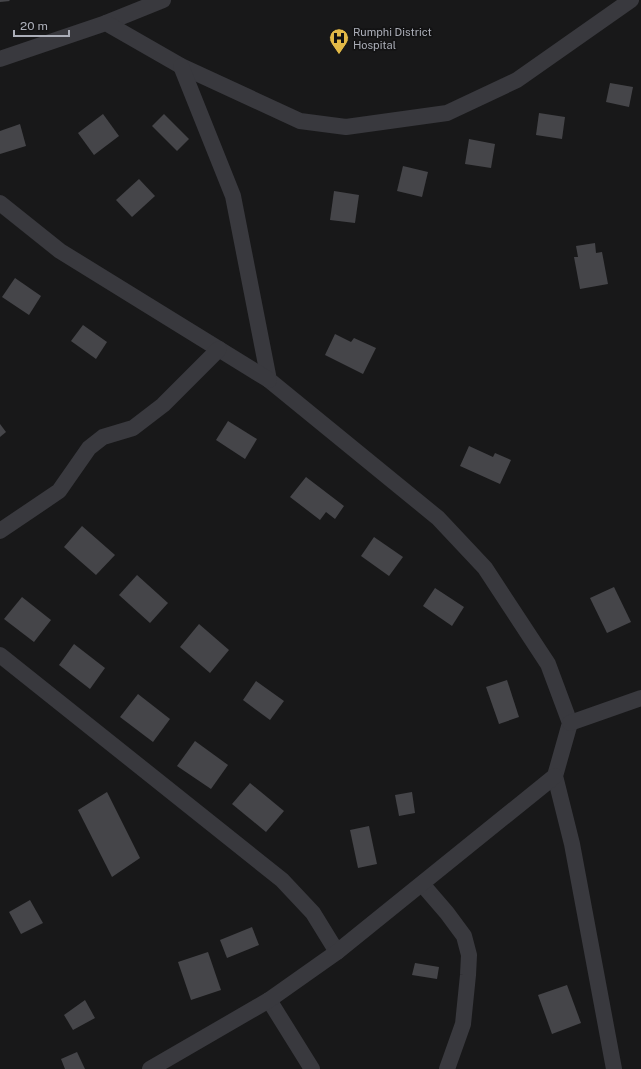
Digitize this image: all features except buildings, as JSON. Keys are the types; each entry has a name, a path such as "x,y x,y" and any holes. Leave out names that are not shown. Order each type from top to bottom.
{"street":[{"path":"0,59 106,23 163,0"},
{"path":"106,23 181,66 300,121 346,127 447,113 517,80 631,0"},
{"path":"181,66 233,196 269,380"},
{"path":"0,203 60,251 269,380 438,518 485,568 548,664 570,723 555,776 572,844 614,1069"},
{"path":"0,531 58,491 89,448 103,437 133,428 164,405 218,349"},
{"path":"0,655 282,880 313,914 337,952"},
{"path":"570,723 641,698"},
{"path":"150,1069 269,1000 337,952 555,776"},
{"path":"422,884 464,936 469,955 463,1024 447,1069"},
{"path":"269,1000 312,1069"}],"place":[{"name":"Rumphi District Hospital","path":"339,55"}]}
